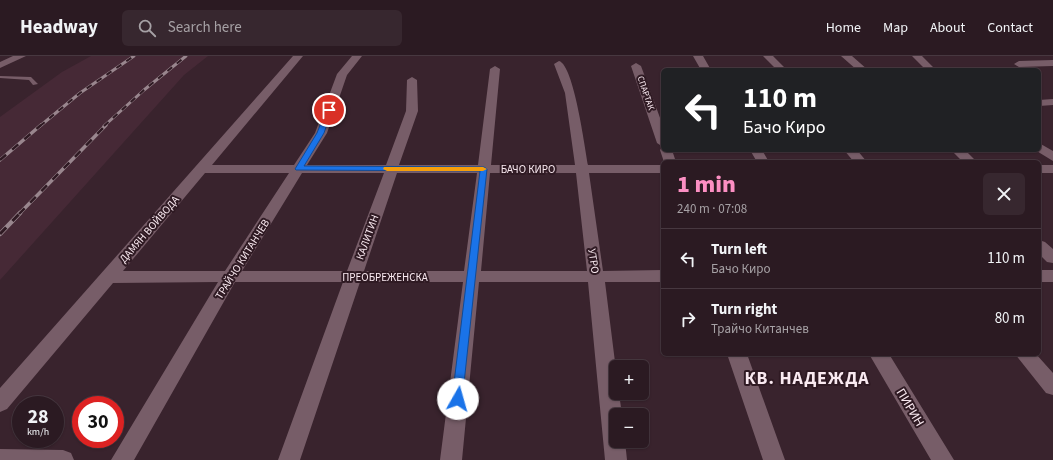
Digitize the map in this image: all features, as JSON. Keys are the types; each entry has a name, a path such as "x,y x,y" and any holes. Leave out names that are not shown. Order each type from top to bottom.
{"street":[{"path":"0,65 21,56"},
{"name":"ДАМЯН ВОЙВОДА","path":"0,403 298,56"},
{"name":"ТРАЙЧО КИТАНЧЕВ","path":"122,460 230,277 321,133 342,74 357,56"},
{"path":"698,56 705,68"},
{"path":"768,56 780,68"},
{"path":"846,56 861,68"},
{"path":"917,56 929,68"},
{"path":"1018,64 1053,63"},
{"name":"УТРО","path":"559,64 570,93 582,169 596,277 616,460"},
{"name":"СПАРТАК","path":"636,66 661,137"},
{"path":"451,460 495,69"},
{"name":"КАЛИТИН","path":"289,460 352,277 412,111 412,80"},
{"path":"1041,148 1053,157"},
{"path":"852,152 859,160"},
{"path":"958,152 968,160"},
{"name":"БАЧО КИРО","path":"201,169 661,169"},
{"path":"1041,169 1053,169"},
{"path":"1041,247 1053,258"},
{"name":"ПРЕОБРЕЖЕНСКА","path":"108,277 661,276"},
{"path":"1041,276 1053,276"},
{"path":"738,356 774,460"},
{"name":"ПИРИН","path":"880,356 943,460"},
{"path":"1027,356 1053,387"},
{"path":"0,459 63,460"}],"lane":[{"path":"0,77 31,79 35,84"}],"shaded area":[{"path":"91,56 208,56 184,75 0,280 0,117 62,72"}],"railway":[{"path":"40,126 80,93 134,56"},
{"path":"104,126 144,90 186,56"},
{"path":"0,160 41,125"},
{"path":"19,214 106,125"},
{"path":"0,234 20,213"}],"slow traffic":[{"path":"387,169 483,169"}],"district":[{"name":"КВ. НАДЕЖДА","path":"807,378"}],"route":[{"path":"329,110 321,133 299,169 484,169 458,399"}]}
